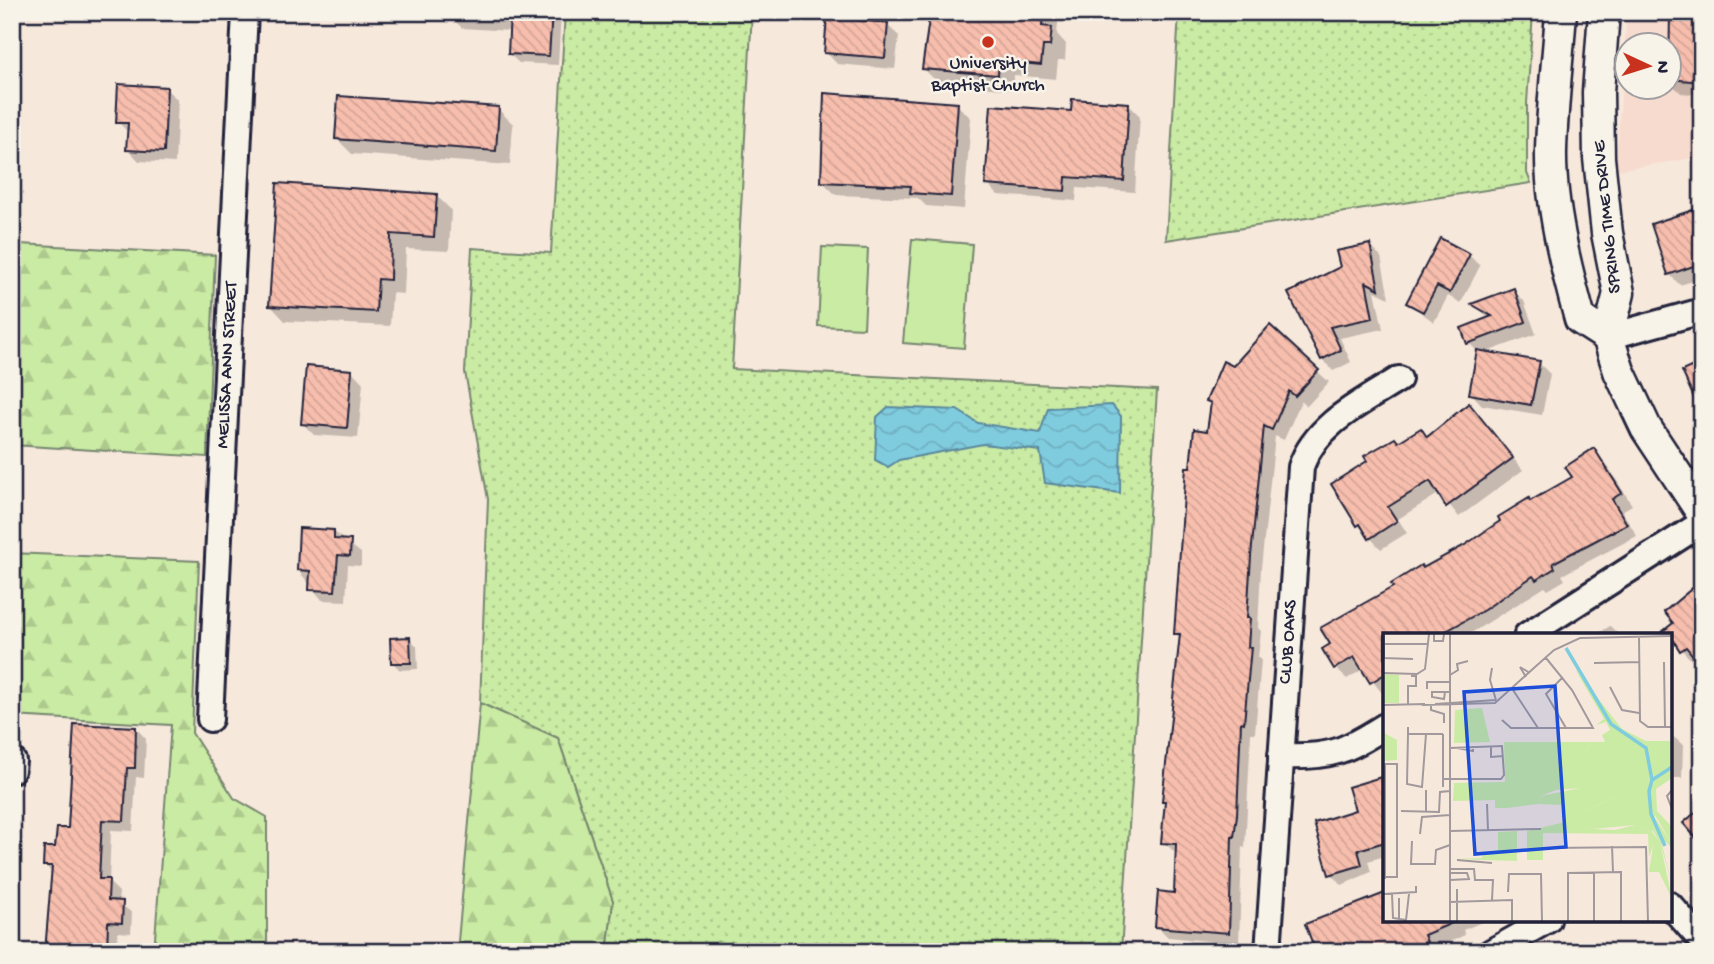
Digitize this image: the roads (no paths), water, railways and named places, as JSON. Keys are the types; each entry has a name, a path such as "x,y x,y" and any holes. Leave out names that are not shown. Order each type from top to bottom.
{"street":[{"name":"MELISSA ANN STREET","path":"210,719 245,12"},
{"path":"1561,12 1551,153 1563,246 1580,319 1608,337 1619,371 1646,428 1702,513"},
{"name":"SPRING TIME DRIVE","path":"1604,12 1598,92 1599,158 1607,233 1619,293 1608,337"},
{"path":"1608,337 1702,311"},
{"name":"CLUB OAKS","path":"1268,952 1300,467 1310,447 1333,422 1399,379"},
{"path":"1530,633 1702,523"},
{"path":"1281,756 1310,757 1336,753 1383,727"},
{"path":"12,770 13,761"},
{"path":"1672,907 1702,941"},
{"path":"1491,952 1544,922"}],"water":[{"path":"1112,405 1121,416 1120,493 1045,483 1040,451 983,444 899,460 888,467 875,460 877,417 888,407 957,410 978,423 1040,433 1048,408"}],"place":[{"name":"University Baptist Church","path":"988,42"}]}
